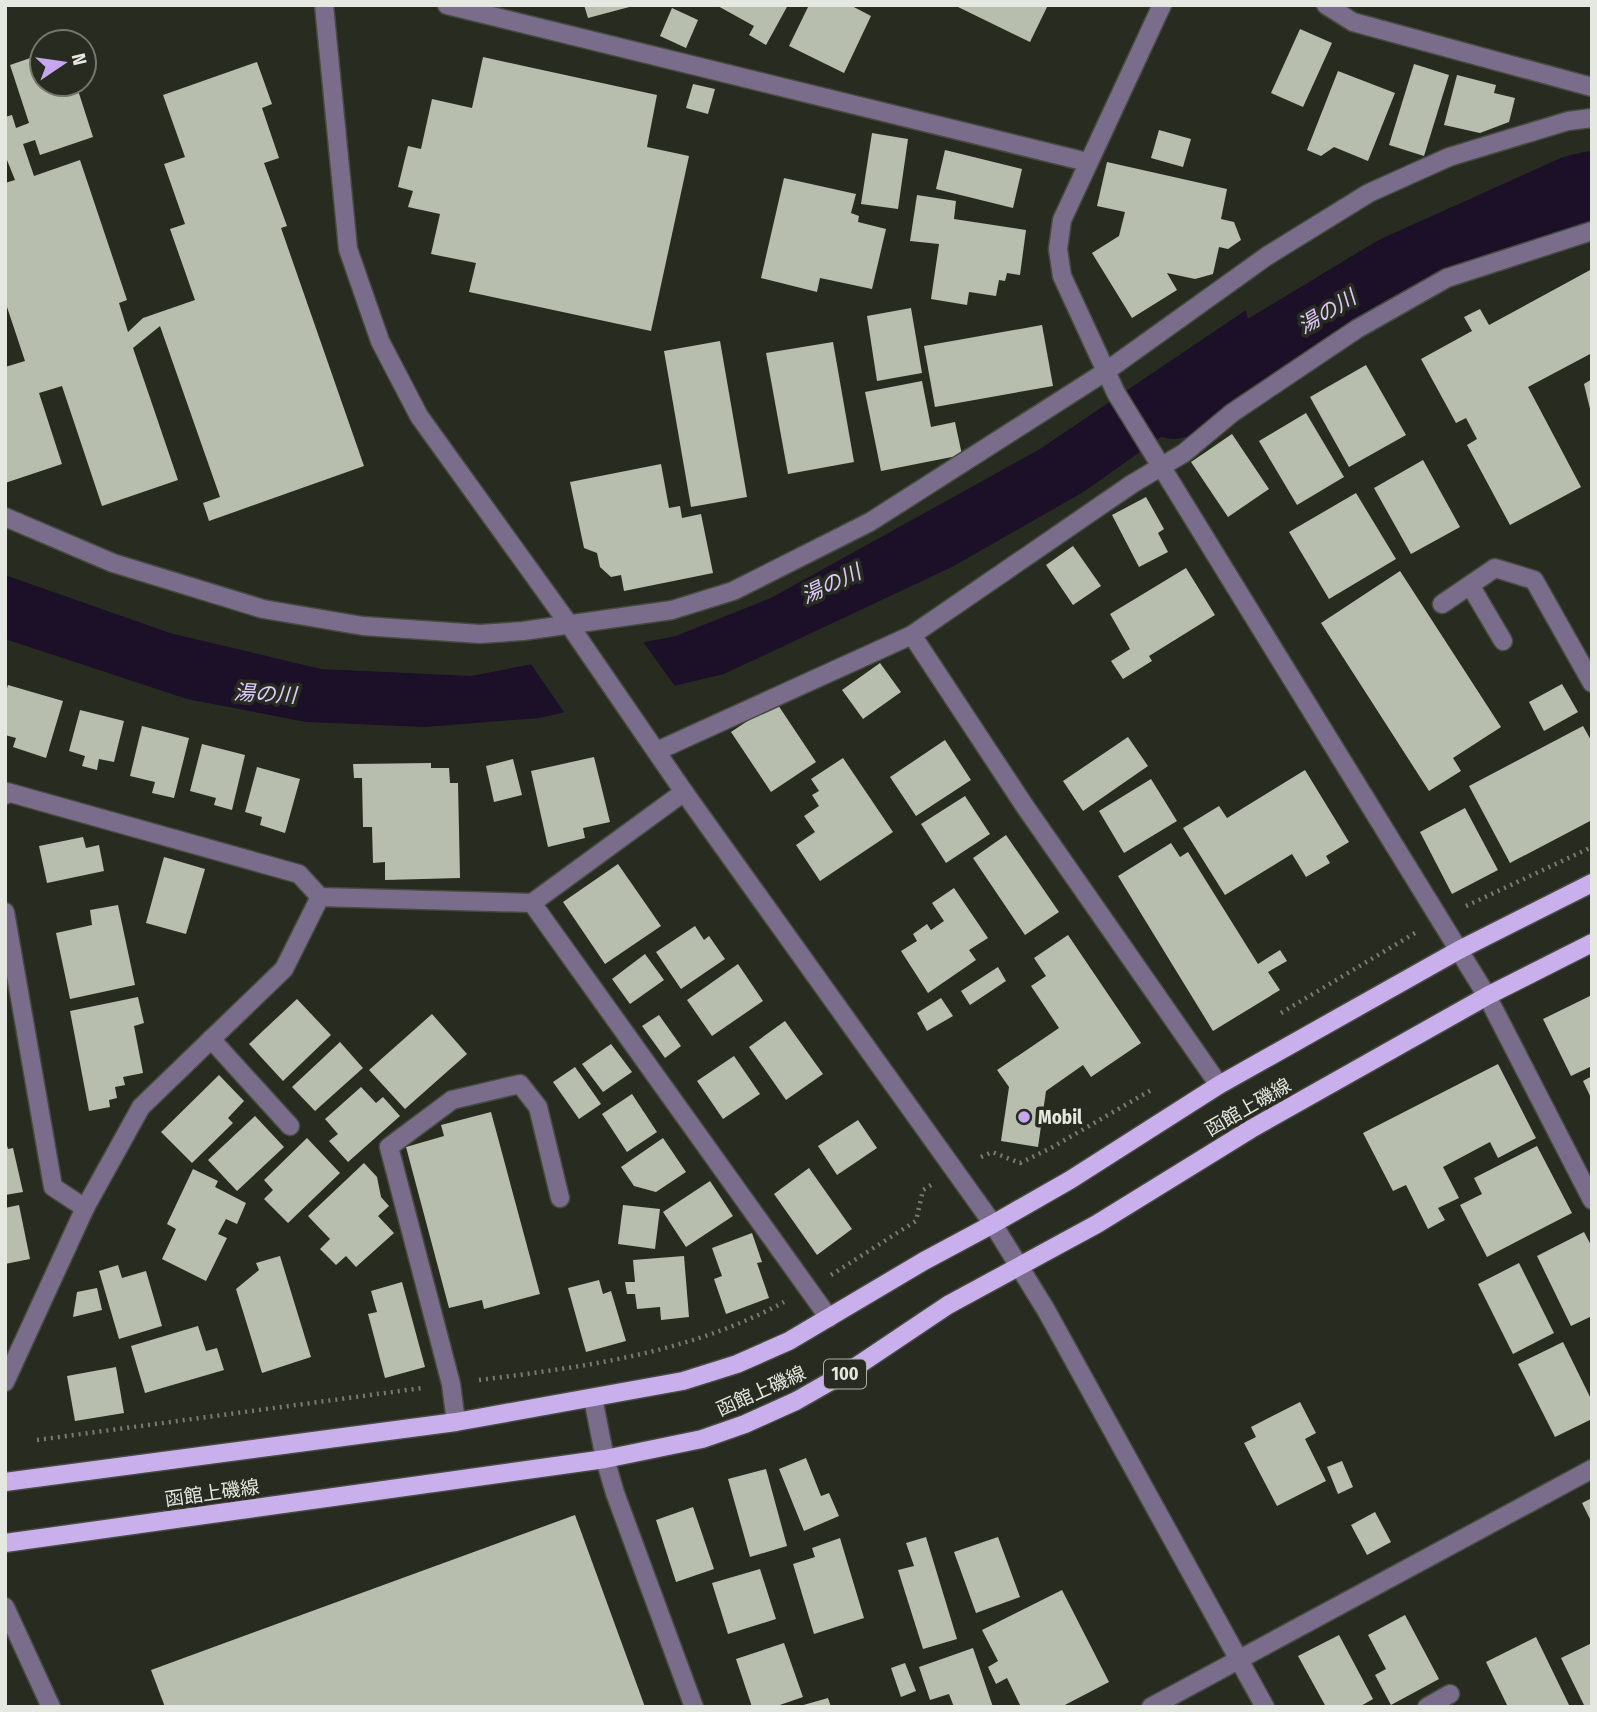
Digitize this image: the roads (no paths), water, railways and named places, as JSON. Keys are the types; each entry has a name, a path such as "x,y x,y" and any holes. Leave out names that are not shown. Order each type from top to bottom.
{"main road":[{"name":"函館上磯線","path":"5,1482 456,1422 683,1381 737,1364 789,1341 924,1261 1070,1180 1219,1086 1459,950 1592,883"},
{"name":"函館上磯線","path":"5,1543 605,1459 702,1439 745,1424 796,1401 854,1368 948,1305 1097,1224 1251,1129 1487,996 1592,943"}],"street":[{"path":"324,5 348,249 380,341 419,416 993,1224 1019,1265 1265,1707"},
{"path":"447,5 1087,162"},
{"path":"1163,5 1062,220 1058,249 1062,276 1116,393 1487,996 1592,1200"},
{"path":"1326,5 1353,22 1592,87"},
{"path":"5,517 113,563 263,609 363,626 480,634 523,631 672,610 733,591 870,522 1105,372 1267,256 1369,193 1449,157 1568,121 1592,118"},
{"path":"657,751 912,635 1132,484 1159,462 1184,453 1232,413 1357,329 1447,278 1592,231"},
{"path":"1442,604 1495,568 1534,580 1592,683"},
{"path":"1470,585 1503,641"},
{"path":"912,635 1024,806 1219,1086"},
{"path":"5,795 7,792 299,874 320,897 532,903 684,792"},
{"path":"5,1382 85,1208 141,1107 284,969 320,897"},
{"path":"532,903 828,1318"},
{"path":"5,912 53,1187 85,1208"},
{"path":"211,1039 290,1126"},
{"path":"456,1422 450,1384 388,1147 452,1100 520,1084 538,1107 560,1198"},
{"path":"593,1398 605,1459 694,1707"},
{"path":"1151,1707 1592,1469"},
{"path":"5,1607 51,1707"},
{"path":"1427,1707 1450,1694"}],"water":[{"path":"1246,310 1258,368 1085,491 952,567 724,674 540,718 425,727 306,722 187,699 5,639 5,575 170,633 321,669 471,676 676,636 771,598 1040,449"}],"waterway":[{"name":"湯の川","path":"1174,404 1395,271 1575,190 1592,186"}],"place":[{"name":"Mobil","path":"1024,1117"}]}
